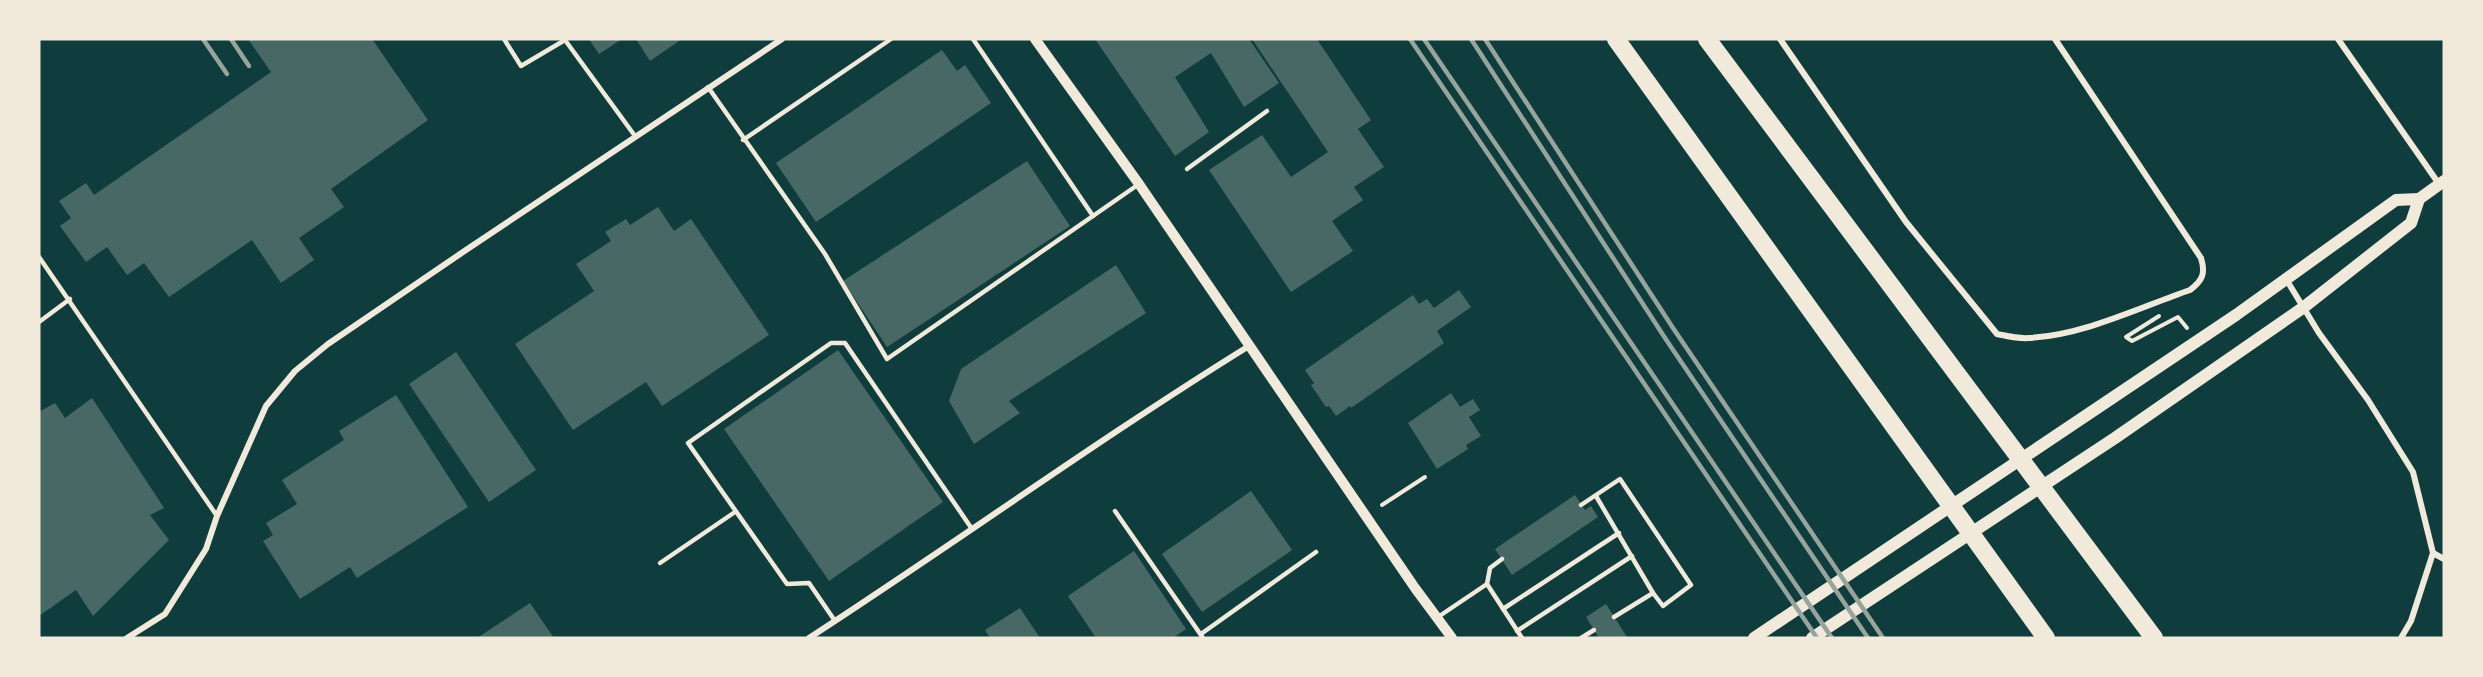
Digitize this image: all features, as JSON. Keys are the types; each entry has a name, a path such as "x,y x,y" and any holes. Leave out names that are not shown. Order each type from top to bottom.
{"highway":[{"path":"1616,39 2044,636"},
{"path":"1707,39 2154,638"}],"main road":[{"path":"1812,638 2115,438 2304,307 2411,223 2419,200 2442,182"},
{"path":"1757,636 2236,315 2396,200 2419,200"}],"street":[{"path":"127,638 165,614 206,549 217,516 266,406 295,371 328,345 782,39"},
{"path":"1035,39 1139,184 1452,638"},
{"path":"1780,39 1906,222 1996,334 2026,338 2084,328 2166,298 2201,282 2205,270 2201,258 2055,39"},
{"path":"2338,39 2442,182"},
{"path":"2286,279 2319,333 2368,400 2412,472 2433,553 2411,621 2401,638"},
{"path":"809,638 1152,406 1249,346"},
{"path":"2433,553 2444,559"}],"lane":[{"path":"504,39 521,66 565,40 635,136"},
{"path":"743,140 891,39"},
{"path":"973,39 1093,216"},
{"path":"708,87 825,254 887,359 1139,184"},
{"path":"1187,169 1267,111"},
{"path":"39,257 217,516"},
{"path":"39,322 70,299"},
{"path":"835,621 809,583 787,584 688,443 831,343 845,343 972,529"},
{"path":"1581,505 1620,479 1691,585 1663,606 1596,496"},
{"path":"660,563 735,512"},
{"path":"1115,512 1202,636 1316,552"},
{"path":"1503,609 1618,533"},
{"path":"1517,631 1632,556"},
{"path":"1502,559 1490,568 1487,584 1522,638"},
{"path":"1437,618 1487,584"},
{"path":"1614,617 1653,593"},
{"path":"1581,638 1594,630"}],"path":[{"path":"2166,298 2165,313 2126,337 2132,341 2178,317 2187,328"},
{"path":"1382,505 1425,477"}],"building":[{"path":"248,39 372,39 428,120 331,189 344,207 299,238 314,260 281,283 252,240 169,297 144,263 127,275 107,247 86,262 60,226 71,218 59,201 86,183 94,195 271,72"},
{"path":"589,39 622,39 599,54"},
{"path":"636,39 682,39 650,61"},
{"path":"1095,39 1249,39 1279,83 1244,107 1211,53 1175,77 1209,132 1175,156"},
{"path":"1252,39 1317,39 1371,120 1358,129 1384,167 1354,187 1363,200 1332,221 1353,251 1291,292 1209,170 1262,135 1291,177 1328,152"},
{"path":"942,50 957,71 965,65 991,103 816,222 776,163"},
{"path":"1027,161 1070,226 887,347 843,281"},
{"path":"658,207 674,231 691,219 769,335 662,406 646,382 573,430 515,344 594,291 576,264 611,241 605,232 626,219 630,225"},
{"path":"1116,265 1146,313 1009,401 1020,413 974,444 949,401 961,369"},
{"path":"1459,290 1471,307 1437,331 1444,343 1351,408 1350,406 1336,416 1329,406 1326,407 1311,385 1314,383 1305,370 1413,295 1419,304 1427,299 1434,308"},
{"path":"838,350 943,502 829,581 724,429"},
{"path":"456,352 536,470 489,502 409,384"},
{"path":"1451,393 1460,407 1473,399 1480,410 1469,417 1481,436 1466,445 1468,449 1437,469 1408,423"},
{"path":"396,395 468,507 357,578 350,567 300,599 263,541 273,535 266,523 297,504 282,480 344,440 339,431"},
{"path":"92,398 164,508 150,515 169,540 93,616 76,590 39,616 39,412 55,403 65,418"},
{"path":"1251,491 1292,550 1202,612 1162,554"},
{"path":"1575,495 1585,510 1591,506 1598,517 1512,575 1495,549"},
{"path":"1134,551 1186,629 1173,638 1096,638 1068,596"},
{"path":"530,603 554,638 477,638"},
{"path":"1606,604 1627,637 1599,638 1586,617"},
{"path":"1020,608 1040,638 990,638 985,630"}],"railway":[{"path":"203,39 227,74"},
{"path":"231,39 249,66"},
{"path":"1410,39 1817,638"},
{"path":"1424,39 1832,638"},
{"path":"1471,39 1665,338 1868,638"},
{"path":"1485,39 1673,328 1883,638"}]}
